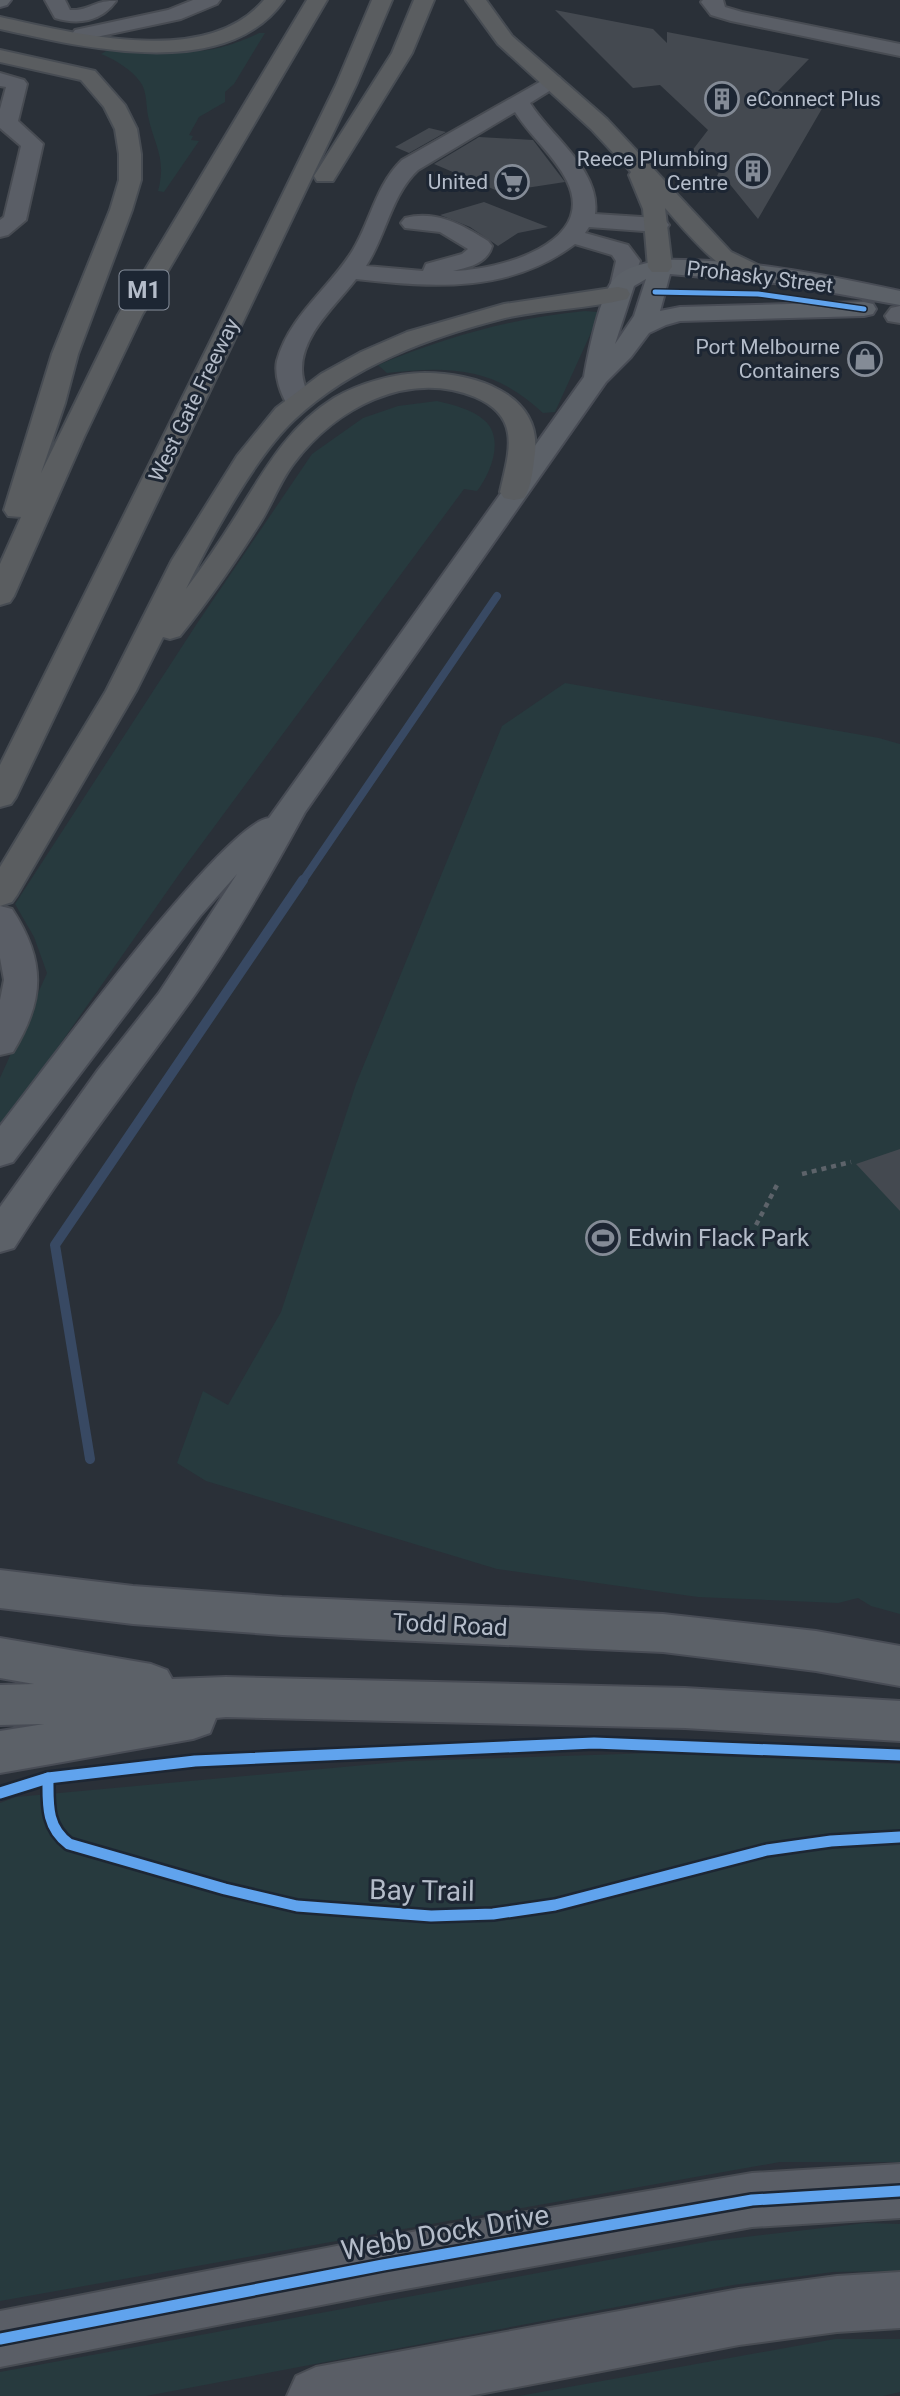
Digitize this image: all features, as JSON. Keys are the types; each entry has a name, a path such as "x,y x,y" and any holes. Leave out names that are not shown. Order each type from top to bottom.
{"highway":[{"path":"0,56 201,40 227,34 253,22 274,0"},
{"name":"M1","path":"0,596 130,315 317,0"},
{"name":"West Gate Freeway","path":"0,797 246,294 346,85 382,0"},
{"path":"246,294 386,80 413,30 424,0"},
{"path":"476,0 505,40 599,124 723,257 756,273"},
{"path":"0,23 79,51 96,82 114,105 126,129 130,154 127,192 101,256 32,458 0,584"},
{"path":"0,38 48,50 79,51"},
{"path":"631,160 648,189 657,225 660,267"},
{"path":"0,496 58,320 80,271 101,256"},
{"path":"0,895 121,691 169,591 228,492 259,443 298,402 349,368 416,337 505,311 620,289"},
{"path":"121,691 193,601 284,460 327,413 351,397 386,386 429,381 470,387 504,401 518,415 522,424 521,451 514,492"}],"main road":[{"name":"Prohasky Street","path":"620,289 639,272 660,267 756,273 813,281 899,311"},
{"path":"0,1238 96,1100 172,1001 253,875 289,811 514,492 597,377 618,358 643,327 660,267"},
{"name":"Prohasky Street","path":"620,289 758,294 864,309 899,311"},
{"path":"597,377 599,358 620,289"},
{"path":"643,327 659,319 680,314 864,309"},
{"path":"0,1153 210,882 260,833 289,811"},
{"name":"Todd Road","path":"0,1589 133,1605 282,1616 663,1633 804,1650 900,1666"},
{"path":"0,1658 226,1697"},
{"path":"0,1705 226,1697 295,1701 685,1708 900,1721"},
{"path":"0,1752 295,1701"}],"street":[{"path":"55,0 62,14 75,17 95,11 106,0"},
{"path":"79,51 106,8 106,0"},
{"path":"79,51 210,0"},
{"path":"713,0 711,2 718,11 738,17 900,50"},
{"path":"0,79 17,84 7,123 32,144 15,220 0,230"},
{"path":"298,402 288,370 293,351 319,309 366,248 403,170 552,81"},
{"path":"519,102 532,125 579,183 584,202 577,228"},
{"path":"390,272 447,267 470,259 479,251 480,246 445,225 413,223"},
{"path":"350,271 435,279 485,275 534,260 577,228 657,225"},
{"path":"577,228 621,250 626,257 628,266 620,289"},
{"path":"0,917 14,948 24,982 0,1043"},
{"name":"Webb Dock Drive","path":"0,2339 383,2264 519,2243 752,2200 900,2192"},
{"path":"316,2396 739,2317 837,2304 900,2300"}],"path":[{"path":"802,1174 851,1162"},
{"path":"756,1225 777,1185"}],"green space":[{"path":"265,33 234,84 225,92 225,102 199,117 189,135 193,136 191,140 199,141 164,192 158,191 161,169 159,152 143,87 129,70 101,54 108,50 203,51"},
{"path":"597,312 599,315 555,412 543,413 507,386 471,373 431,370 387,373 378,365 480,330 532,318"},
{"path":"437,401 474,413 490,427 494,436 494,456 482,484 477,491 464,489 180,873 0,1130 0,1078 47,973 34,937 15,904 196,625 312,454 363,418 398,406"},
{"name":"Edwin Flack Park","path":"565,683 879,738 900,744 900,1614 871,1606 858,1598 838,1603 698,1597 497,1569 206,1481 177,1463 203,1391 228,1405 281,1312 356,1084 502,726"},
{"path":"654,1753 900,1764 900,2162 780,2162 0,2301 0,1803 16,1797 408,1761"},
{"path":"866,2223 900,2224 900,2271 833,2272 733,2285 146,2396 0,2396 0,2372 711,2241"},
{"path":"835,2339 900,2339 900,2392 883,2396 519,2396"}],"building":[{"path":"555,10 653,29 667,43 667,32 809,59 778,91 827,100 758,219 728,182 715,180 728,154 688,156 708,130 660,85 633,88"},
{"path":"429,128 446,132 409,153 395,147"},
{"path":"479,137 533,140 565,182 500,192 434,164"},
{"path":"484,202 548,227 518,233 498,246 470,227 440,215"},
{"path":"900,1149 900,1211 856,1164"}],"waterway":[{"path":"302,882 497,596"},
{"path":"90,1459 55,1245 303,880"}],"cycle path":[{"path":"655,292 758,294 864,309"},
{"path":"0,1793 48,1778 195,1761 594,1743 900,1755"},
{"name":"Bay Trail","path":"48,1778 48,1806 52,1824 55,1831 69,1844 225,1889 297,1906 431,1916 493,1914 555,1905 767,1850 831,1841 900,1837"},
{"path":"0,2339 383,2265 752,2200 900,2191"}],"place":[{"name":"eConnect Plus","path":"722,99"},
{"name":"Reece Plumbing Centre","path":"753,171"},
{"name":"United","path":"512,182"},
{"name":"Port Melbourne Containers","path":"865,359"},
{"name":"Edwin Flack Park","path":"603,1238"}]}
